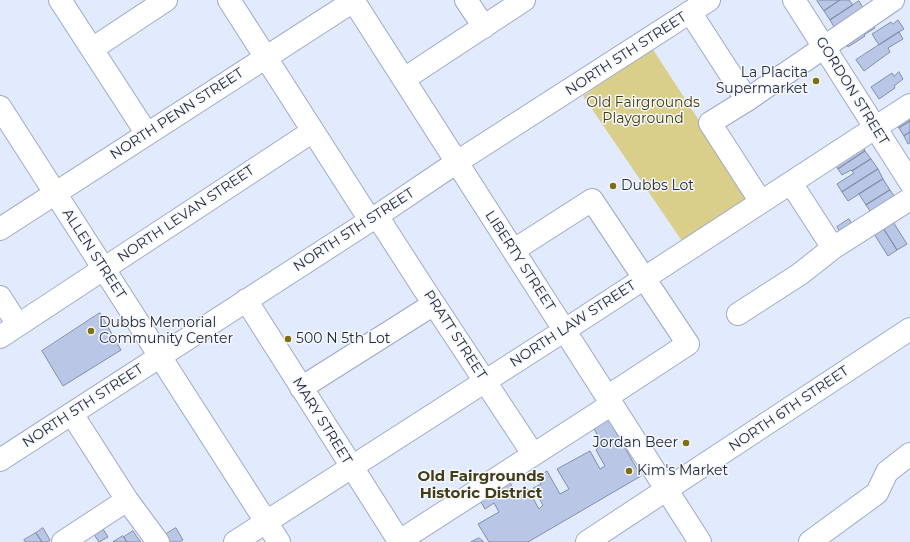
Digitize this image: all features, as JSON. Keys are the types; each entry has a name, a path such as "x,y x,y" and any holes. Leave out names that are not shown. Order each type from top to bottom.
{"street":[{"path":"60,0 147,134"},
{"path":"92,49 166,0"},
{"name":"PRATT STREET","path":"229,0 313,131 434,304 533,454"},
{"name":"NORTH PENN STREET","path":"0,229 354,0"},
{"name":"LIBERTY STREET","path":"354,0 700,542"},
{"path":"466,0 484,27"},
{"path":"404,79 524,0"},
{"name":"NORTH 5TH STREET","path":"0,460 374,218 457,162 709,0"},
{"name":"GORDON STREET","path":"794,0 910,182"},
{"path":"760,202 710,123 747,100 893,0"},
{"path":"690,12 747,100"},
{"name":"NORTH LAW STREET","path":"235,542 644,279 910,105"},
{"name":"ALLEN STREET","path":"0,107 279,542"},
{"name":"NORTH LEVAN STREET","path":"0,337 313,131"},
{"path":"790,183 833,248"},
{"path":"738,314 800,274 833,248 910,199"},
{"path":"398,542 533,454 688,344 592,200 514,250"},
{"path":"0,297 18,325"},
{"name":"MARY STREET","path":"246,300 352,466 398,542"},
{"path":"302,388 434,304"},
{"name":"NORTH 6TH STREET","path":"587,542 910,329"},
{"path":"72,414 128,500 158,542"},
{"path":"810,542 877,493 887,472 910,454"},
{"path":"63,542 128,500"}],"green space":[{"name":"Old Fairgrounds Playground","path":"652,48 750,199 682,241 583,96"}],"building":[{"path":"840,0 824,11 817,1"},
{"path":"840,0 849,0 853,5 830,20 824,11"},
{"path":"859,1 865,11 836,30 830,20"},
{"path":"868,18 875,28 848,47 840,36"},
{"path":"898,20 904,29 879,45 872,34 891,22 893,24"},
{"path":"899,32 903,39 888,48 890,52 864,71 856,60"},
{"path":"899,72 903,79 894,86 895,88 879,99 871,87 892,73 894,76"},
{"path":"910,110 910,121 899,128 894,120"},
{"path":"910,121 910,132 904,136 899,128"},
{"path":"910,132 910,143 908,144 904,136"},
{"path":"860,141 865,151 838,169 832,159"},
{"path":"865,151 871,159 852,171 851,170 842,175 838,169"},
{"path":"871,159 878,169 842,192 837,184 854,173 852,171"},
{"path":"878,169 883,179 848,201 842,192"},
{"path":"883,179 890,190 866,205 859,194"},
{"path":"890,190 897,200 873,215 866,205"},
{"path":"890,217 907,244 897,250 880,223"},
{"path":"849,219 855,229 843,237 837,227"},
{"path":"880,223 897,250 888,256 871,229"},
{"name":"Dubbs Memorial Community Center","path":"100,313 121,350 63,386 42,351"},
{"path":"605,413 641,476 528,542 489,542 478,524 499,512 494,503 485,509 477,495 507,478 517,495 528,489 539,509 543,505 533,488 541,484 537,477 547,471 560,494 569,489 557,469 590,451 600,469 605,466 596,450 602,443 590,422"},
{"path":"100,524 108,537 99,542 91,530"},
{"path":"43,528 50,540 47,542 42,542 36,533"},
{"path":"176,528 183,540 179,542 166,542 163,536"},
{"path":"133,531 141,542 127,542 124,537"},
{"path":"36,533 42,542 25,542 24,540"},
{"path":"123,536 127,542 113,542"},
{"path":"479,538 484,542 471,542"}],"place":[{"name":"La Placita Supermarket","path":"816,81"},
{"name":"Dubbs Lot","path":"613,186"},
{"name":"Dubbs Memorial Community Center","path":"91,331"},
{"name":"500 N 5th Lot","path":"288,339"},
{"name":"Jordan Beer","path":"686,443"},
{"name":"Kim's Market","path":"629,471"}],"district":[{"name":"Old Fairgrounds Historic District","path":"481,486"}]}
